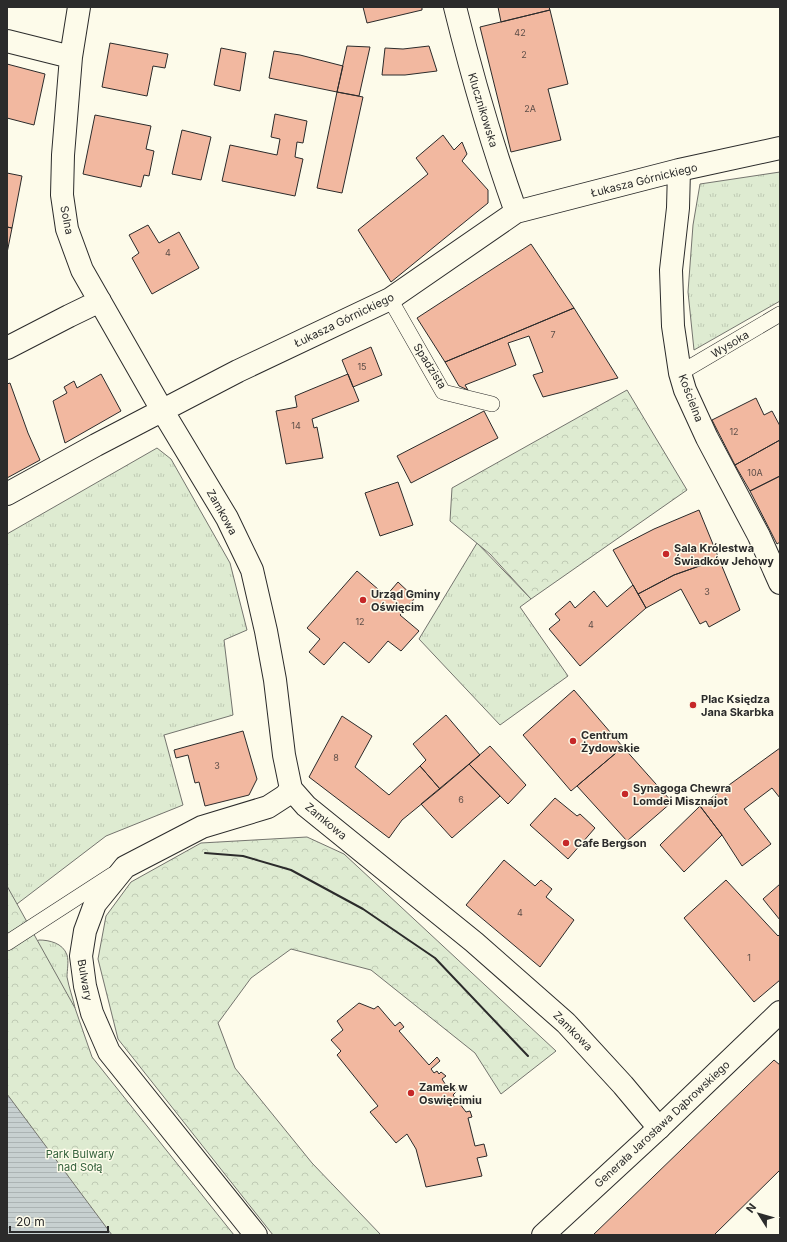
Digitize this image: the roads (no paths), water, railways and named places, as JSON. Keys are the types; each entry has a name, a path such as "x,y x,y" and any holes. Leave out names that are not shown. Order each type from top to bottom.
{"street":[{"name":"Solna","path":"79,7 71,57 63,155 62,195 67,229 82,270 162,410"},
{"name":"Klucznikowska","path":"455,7 474,80 500,167 516,212"},
{"path":"7,41 71,57"},
{"name":"Łukasza Górnickiego","path":"7,494 162,410 238,371 390,299 516,212 679,170 780,148"},
{"name":"Kościelna","path":"679,170 678,208 670,270 673,326 680,373 685,390 707,438 759,536 780,583"},
{"path":"7,348 100,301"},
{"name":"Zamkowa","path":"162,410 226,518 252,570 266,631 275,680 284,755 291,789 306,806 474,942 566,1023 623,1085 659,1128"},
{"name":"Bulwary","path":"256,1235 108,1052 92,1013 85,986 80,956 85,931 95,904 125,867 202,827 268,807 285,796 291,789"},
{"name":"Generała Jarosława Dąbrowskiego","path":"543,1235 659,1128 780,1012"}],"lane":[{"name":"Spadzista","path":"390,299 443,392 492,404"},
{"name":"Wysoka","path":"680,373 780,314"},
{"path":"7,943 125,867"}],"place":[{"name":"Sala Królestwa Świadków Jehowy","path":"666,554"},
{"name":"Urząd Gminy Oświęcim","path":"363,600"},
{"name":"Plac Księdza Jana Skarbka","path":"693,705"},
{"name":"Centrum Żydowskie","path":"573,741"},
{"name":"Synagoga Chewra Lomdei Misznajot","path":"625,794"},
{"name":"Cafe Bergson","path":"566,843"},
{"name":"Zamek w Oswięcimiu","path":"411,1093"}],"park label":[{"name":"Park Bulwary nad Sołą","path":"80,1160"}]}
